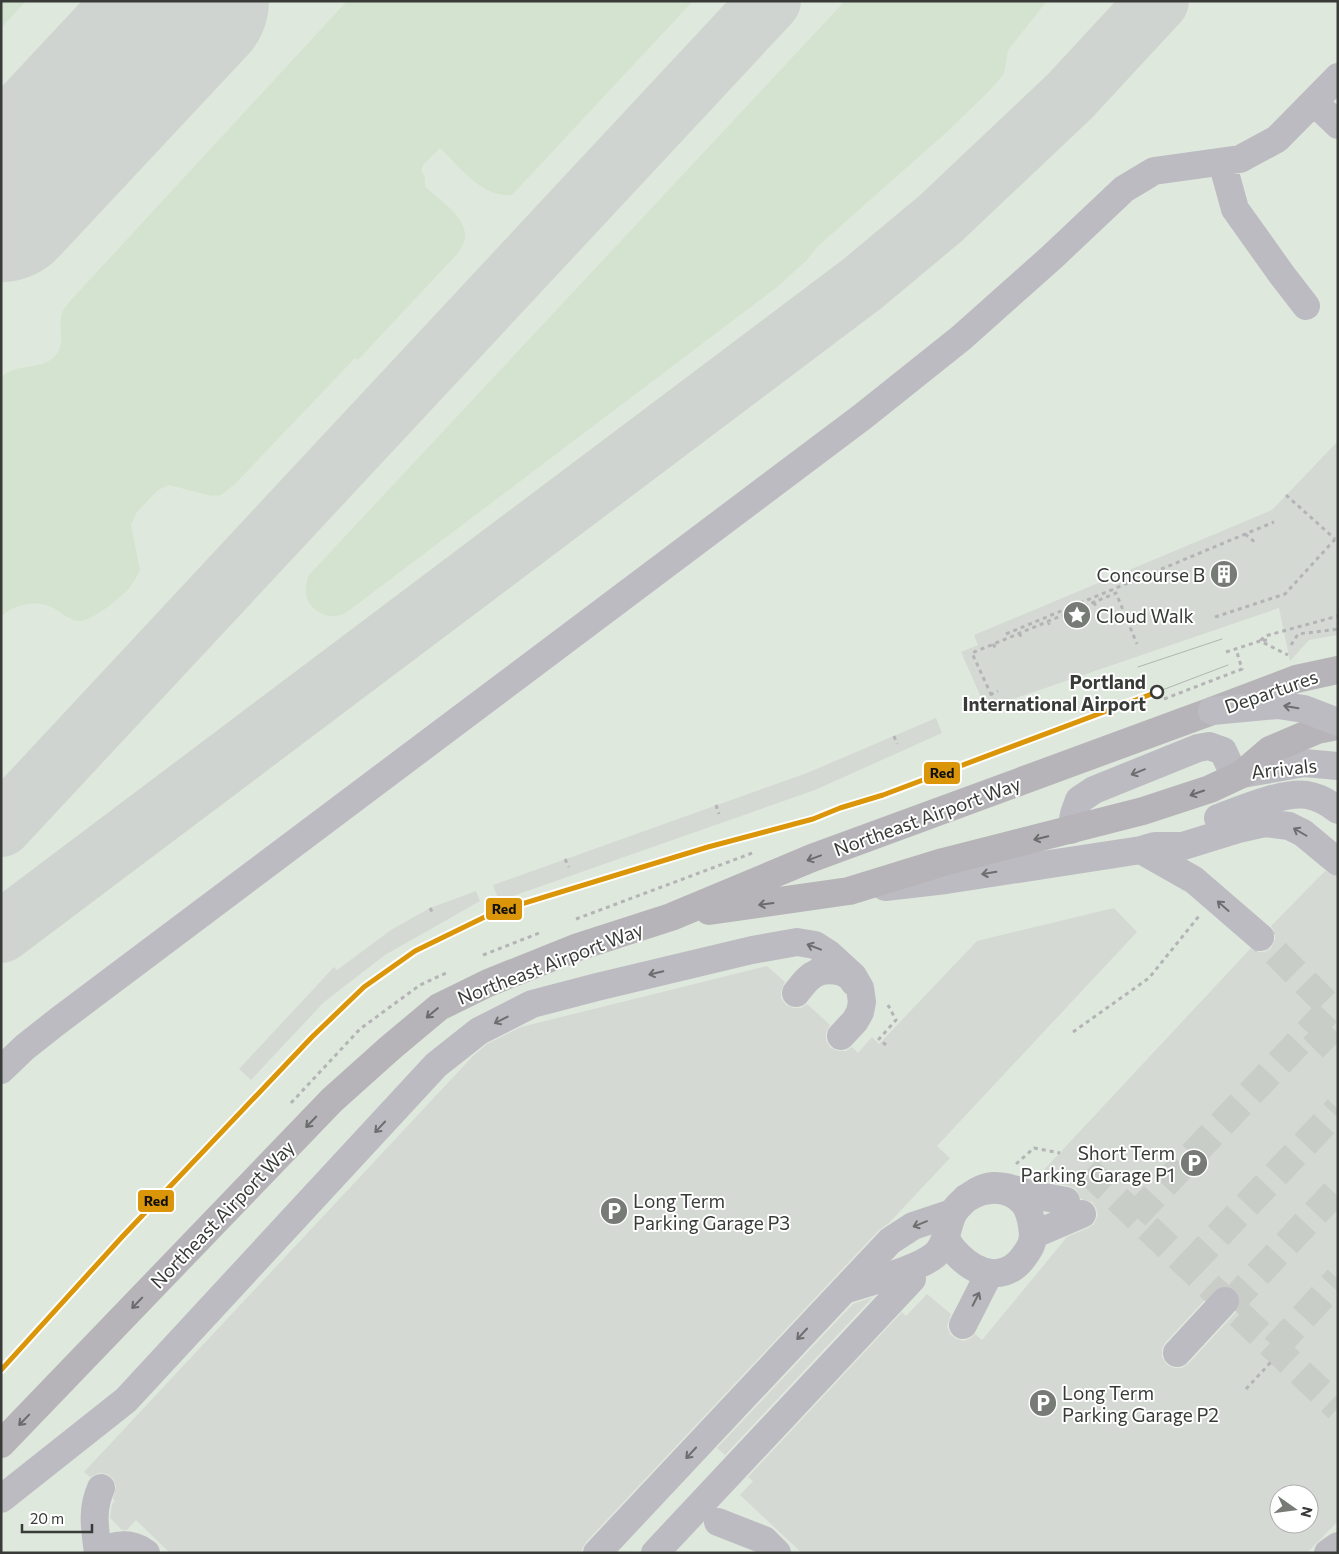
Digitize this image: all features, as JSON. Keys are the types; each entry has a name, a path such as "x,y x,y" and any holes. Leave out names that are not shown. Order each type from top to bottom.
{"main road":[{"name":"Departures","path":"1212,711 1296,678 1338,670"},
{"name":"Northeast Airport Way","path":"1,1444 332,1100 390,1048 439,1008 488,983 578,947 671,917 812,858 1212,711"},
{"name":"Arrivals","path":"1239,776 1270,750 1318,730 1338,726"},
{"path":"671,917 849,891 943,862 1143,812 1210,789 1239,776"}],"lane":[{"path":"1,1070 25,1047 58,1021 862,417 961,338 1052,257 1124,189 1154,171 1240,159 1277,139 1338,77"},
{"path":"1314,102 1338,125"},
{"path":"1222,162 1235,209 1306,306"},
{"name":"Departures","path":"1212,711 1278,705 1304,709 1338,722"},
{"path":"1071,830 1079,800 1094,790 1198,748 1209,746 1223,751 1239,776"},
{"name":"Arrivals","path":"1239,776 1304,763 1338,766"},
{"path":"1148,848 1181,831 1271,800 1292,795 1306,795 1321,799 1338,810"},
{"path":"849,891 946,880 1148,848 1183,846 1238,828 1265,823 1289,826 1303,833 1338,862"},
{"path":"1148,848 1194,880 1260,937"},
{"path":"1,1499 126,1400 407,1113 436,1065 479,1031 532,1004 752,950 797,942 815,945 829,954 853,976 860,988 862,1002 860,1012 855,1021 840,1035 854,1020 860,1001 857,988 851,977 838,971 825,970 813,974 796,993"},
{"path":"844,1290 924,1263 937,1254 946,1237 952,1214 960,1204 982,1190 996,1189 1011,1194 1022,1202 1030,1213 1033,1235 1032,1245 1021,1262 1009,1270 989,1274 968,1265 954,1252 949,1243 946,1236 950,1215 959,1205 981,1188 995,1186 1010,1188 1074,1208 1033,1235"},
{"path":"596,1553 890,1241 913,1226 952,1213 971,1195 984,1190 998,1189 1011,1193 1022,1201 1030,1212 1033,1234 1032,1246 1020,1264 1007,1271 993,1274 974,1268 956,1254 946,1237"},
{"path":"964,1325 989,1274"},
{"path":"655,1553 709,1514 912,1279"},
{"path":"1177,1354 1225,1301"},
{"path":"101,1488 97,1497 94,1516 98,1553 108,1547 121,1545 134,1546 146,1553"},
{"path":"709,1514 737,1553"},
{"path":"709,1514 764,1540 777,1553"},
{"path":"1328,1553 1338,1546"}],"path":[{"path":"1215,617 1285,594 1336,538 1286,495"},
{"path":"1006,634 1274,522"},
{"path":"1245,534 1256,544"},
{"path":"984,705 994,701 972,653 1116,593 1136,644"},
{"path":"1094,602 1096,608"},
{"path":"1066,614 1068,619"},
{"path":"1260,641 1265,636 1338,616"},
{"path":"1048,621 1050,626"},
{"path":"1290,645 1298,634 1338,629"},
{"path":"1019,633 1022,638"},
{"path":"1226,652 1266,640"},
{"path":"1260,641 1293,657"},
{"path":"993,644 996,649"},
{"path":"990,695 998,691"},
{"path":"894,736 897,744"},
{"path":"716,805 719,814"},
{"path":"565,859 568,867"},
{"path":"1072,1032 1149,978 1214,898"},
{"path":"430,908 434,915"},
{"path":"1014,1166 1034,1148 1060,1152"},
{"path":"1246,1390 1271,1362"}],"shaded area":[{"name":"Portland International Airport","path":"1,1 1338,1 1338,1553 1,1553"}],"green space":[{"path":"1,1 26,1 1,28"},
{"path":"347,1 693,1 512,195 501,195 481,186 472,180 440,148 424,164 421,170 425,178 425,187 451,210 462,223 465,239 458,253 358,360 355,358 235,484 221,495 212,496 169,485 158,490 137,512 131,525 140,570 131,585 120,597 91,618 79,621 49,606 34,603 13,608 1,617 1,377 14,370 42,364 54,357 61,343 62,314 71,300"},
{"path":"845,1 1047,1 1008,50 1004,74 990,90 949,130 817,247 806,261 776,288 351,609 341,615 331,616 313,608 306,596 308,576"}],"building":[{"name":"Concourse B","path":"1338,441 1338,635 1309,640 1290,661 1279,608 1016,698 987,711 961,652 978,645 974,635 1272,510"},
{"path":"936,718 942,733 815,790 499,901 493,885 807,773"},
{"path":"1325,871 1338,877 1338,1521 1307,1553 802,1553 740,1495 753,1481 748,1477 902,1312 906,1316 927,1294 951,1314 947,1326 950,1334 956,1339 964,1341 975,1334 982,1340 1067,1237 1094,1224 1098,1215 1092,1202 1081,1199 1076,1189 1047,1182 1040,1174 1250,949 1265,952 1271,948 1275,939 1275,932 1271,926","holes":["1220,1286 1229,1286 1236,1290 1240,1296 1240,1304 1237,1311 1188,1364 1182,1368 1174,1368 1167,1365 1162,1357 1162,1349 1165,1343 1214,1290"]},
{"path":"476,891 480,901 385,955 324,1002 251,1080 239,1069 334,967 337,970 391,930 430,908"},
{"name":"Long Term Parking Garage P3","path":"1114,908 1137,932 937,1146 950,1158 889,1223 879,1230 586,1542 580,1553 170,1553 136,1520 127,1530 122,1530 110,1518 112,1504 115,1501 113,1499 116,1486 113,1479 107,1474 99,1473 90,1477 84,1472 473,1056 487,1044 521,1027 767,966 785,982 781,991 781,998 786,1005 801,1008 807,1004 830,1025 826,1033 826,1040 830,1047 838,1051 846,1051 852,1047 858,1053 872,1037 879,1044 977,941"},
{"path":"873,1297 725,1455 717,1448 853,1304"}],"taxiway":[{"path":"1,826 770,1"},
{"path":"1,932 862,284 941,218 1070,96 1158,1"}],"runway":[{"path":"1,203 190,1"}],"tunnel":[{"path":"1135,1216 1331,1008 1260,937"},
{"path":"1313,1028 1338,1053"},
{"path":"1189,1266 1338,1109"},
{"path":"1087,1170 1338,1408"},
{"path":"1229,1305 1338,1189"},
{"path":"1275,1348 1338,1279"}],"tram line":[{"path":"1138,667 1222,639"},
{"path":"1157,692 1228,665"}],"transit line":[{"name":"Red","path":"1,1370 122,1237 312,1037 364,987 415,951 495,912 708,847 813,819 840,808 883,795 1157,692"}],"place":[{"name":"Concourse B","path":"1224,574"},
{"name":"Cloud Walk","path":"1077,615"},
{"name":"Portland International Airport","path":"1157,692"},
{"name":"Short Term Parking Garage P1","path":"1194,1163"},
{"name":"Long Term Parking Garage P3","path":"614,1211"},
{"name":"Long Term Parking Garage P2","path":"1043,1403"}]}
